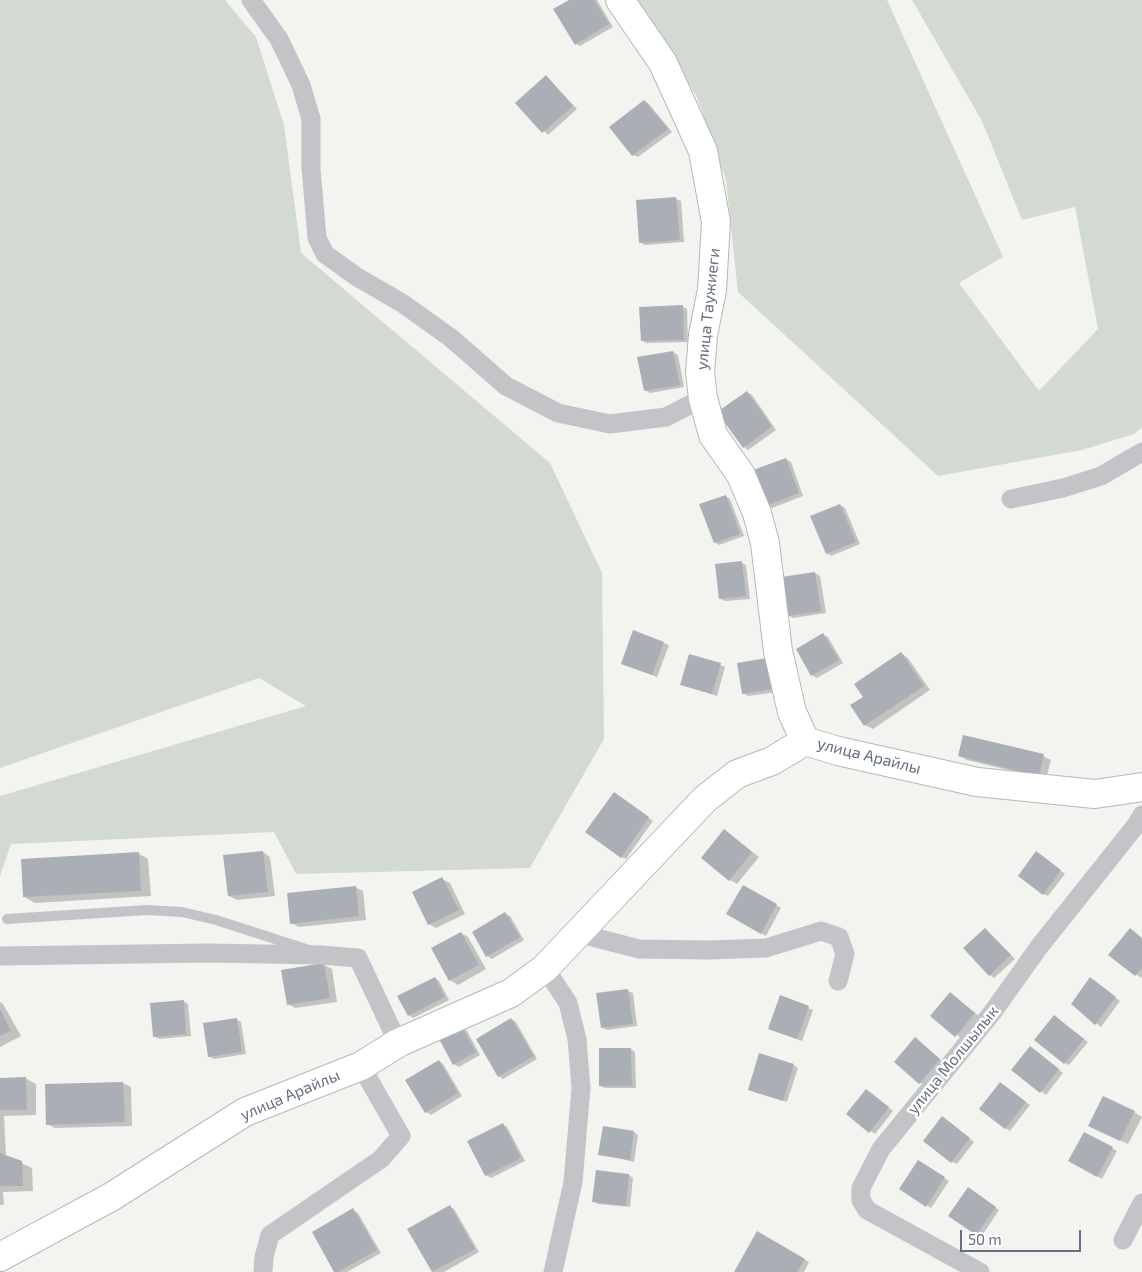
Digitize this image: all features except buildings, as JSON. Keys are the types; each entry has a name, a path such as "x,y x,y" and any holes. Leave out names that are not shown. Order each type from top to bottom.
{"street":[{"path":"251,0 279,39 301,85 310,119 317,238 325,254 357,277 402,303 451,338 506,386 558,413 610,424 666,418 704,398"},
{"name":"улица Таужиеги","path":"620,0 663,63 703,152 716,222 712,290 703,335 701,364 704,398 714,435 741,475 757,513 765,543 778,651 792,712 805,741"},
{"path":"1011,499 1063,488 1101,476 1142,452"},
{"name":"улица Арайлы","path":"0,1257 110,1197 245,1112 361,1066 398,1043 511,993 545,968 704,799 737,774 772,761 805,741 838,751 977,782 1095,794 1142,787"},
{"name":"улица Молшылык","path":"980,1272 867,1210 861,1200 861,1188 880,1149 992,1013 1039,947 1142,815"},
{"path":"577,933 639,948 709,950 766,948 821,931 839,937 845,954 838,981"},
{"path":"0,956 208,953 321,955 358,958 398,1043"},
{"path":"545,968 568,1003 577,1039 580,1088 573,1182 553,1272"},
{"path":"262,1272 270,1235 381,1159 401,1136 361,1066"},
{"path":"1123,1240 1142,1203"}],"lane":[{"path":"7,919 146,910 182,912 216,920 321,955"}],"shaded area":[{"path":"0,0 225,0 256,37 284,125 301,253 550,463 602,573 604,739 530,868 296,874 274,832 11,844 0,876 0,796 306,706 259,678 0,768"},
{"path":"637,0 887,0 1003,257 959,283 1039,391 1098,329 1075,207 1022,220 982,121 912,0 1142,0 1142,427 1134,434 1082,450 938,476 738,292 726,180 697,97"}]}
